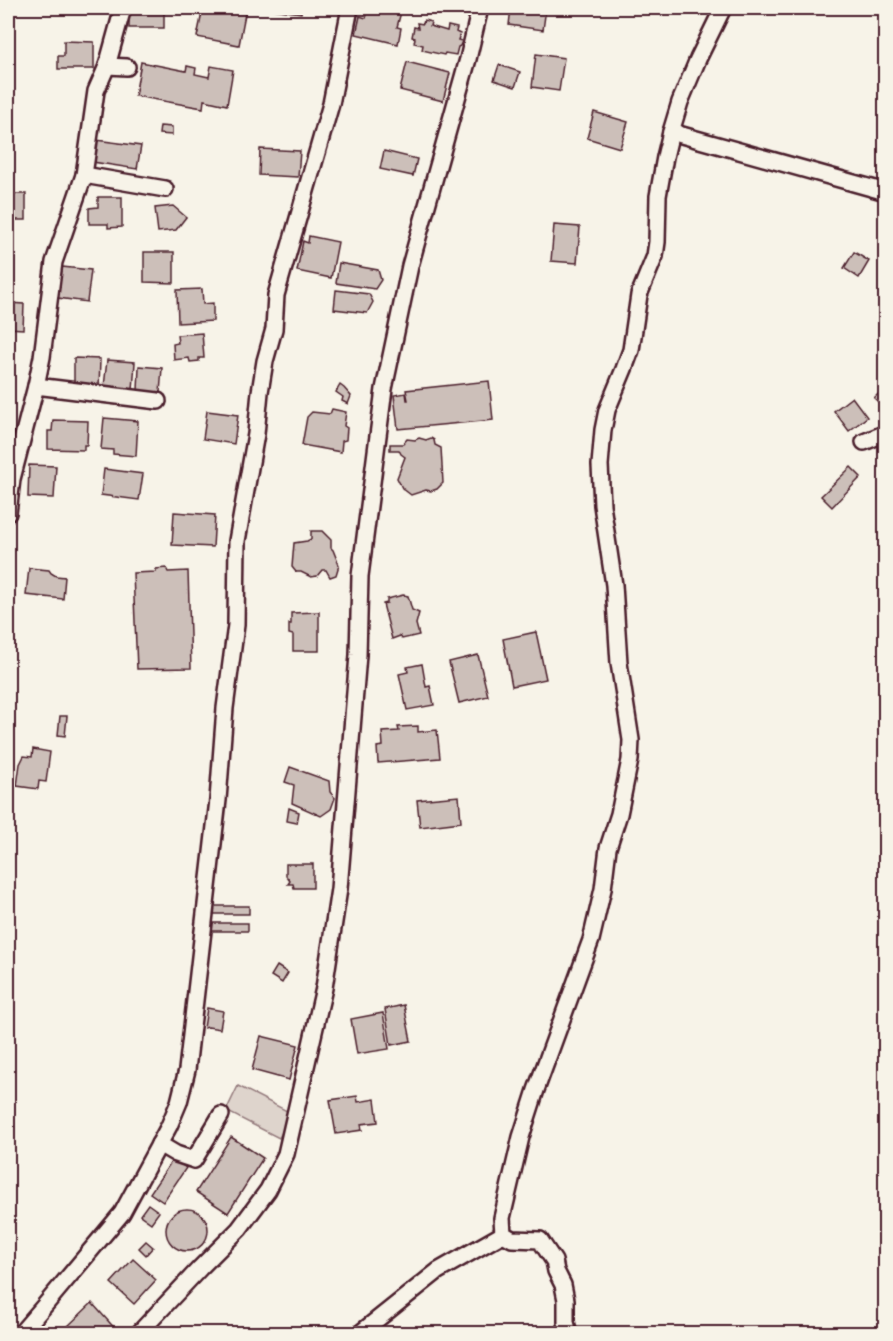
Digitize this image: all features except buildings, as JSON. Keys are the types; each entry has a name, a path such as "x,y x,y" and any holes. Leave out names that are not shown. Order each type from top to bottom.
{"street":[{"path":"8,513 12,479 42,357 54,262 84,175 96,91 107,66 123,8"},
{"path":"20,1334 122,1213 169,1126 179,1102 187,1070 218,801 225,708 236,625 237,541 256,434 265,361 274,329 276,295 331,104 350,8"},
{"path":"138,1334 239,1229 268,1190 286,1154 324,988 339,889 358,655 360,576 384,389 410,266 480,8"},
{"path":"503,1234 502,1218 520,1137 591,940 603,889 608,848 619,814 628,772 631,740 619,663 614,585 602,505 601,449 607,410 630,350 639,295 655,256 658,196 671,132 680,102 698,59 723,8"},
{"path":"107,66 127,67"},
{"path":"671,132 885,192"},
{"path":"84,175 165,189"},
{"path":"36,387 158,401"},
{"path":"864,442 885,433"},
{"path":"159,1144 176,1154 194,1160 221,1116"},
{"path":"359,1334 438,1271 503,1234"},
{"path":"503,1234 512,1239 540,1240 547,1250 563,1285 569,1334"}],"shaded area":[{"path":"238,1086 291,1113 279,1138 226,1111"}]}
